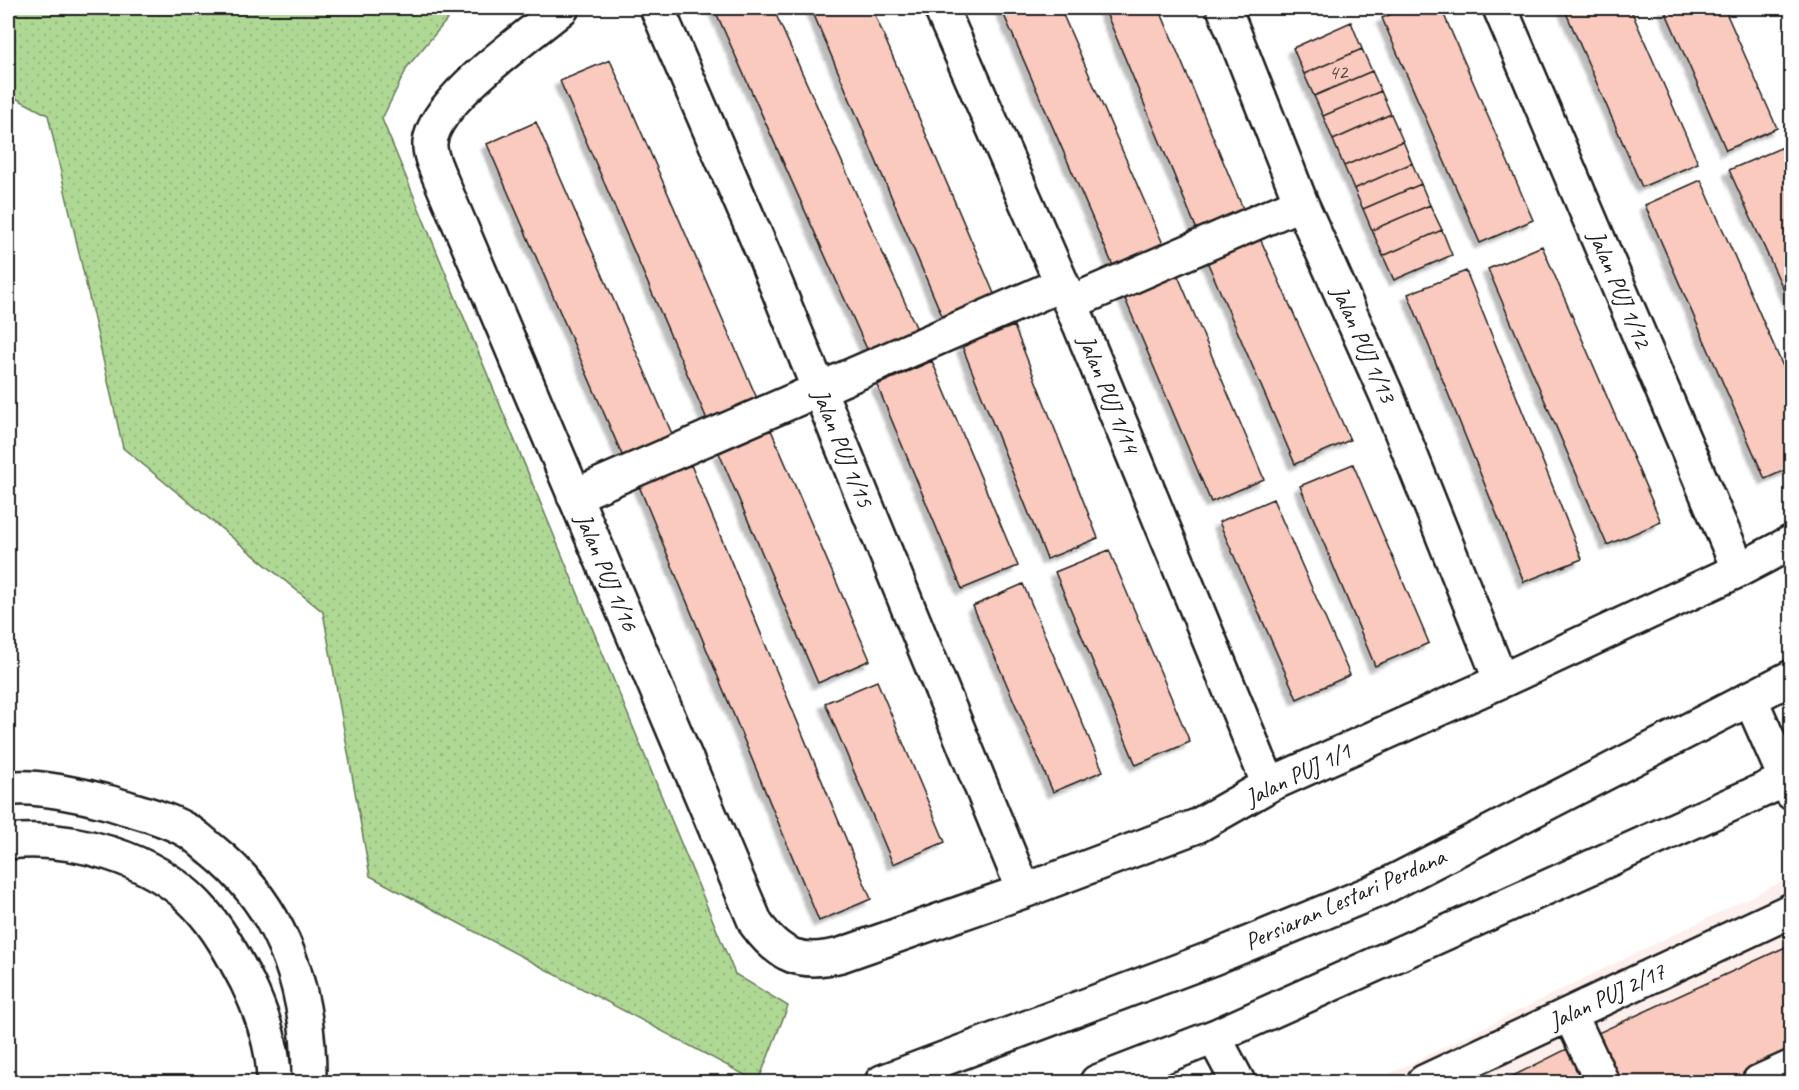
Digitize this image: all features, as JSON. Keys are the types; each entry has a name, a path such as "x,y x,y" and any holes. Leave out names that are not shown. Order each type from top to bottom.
{"main road":[{"name":"Jalan PUJ 1/16","path":"562,8 456,96 437,119 430,144 440,178 756,924 770,944 789,955"},
{"name":"Jalan PUJ 1/15","path":"657,8 819,389 1024,891"},
{"name":"Jalan PUJ 1/14","path":"941,8 1066,294 1269,785"},
{"name":"Jalan PUJ 1/13","path":"1224,8 1301,203 1387,396 1501,681"},
{"name":"Jalan PUJ 1/12","path":"1500,8 1739,570"},
{"path":"574,495 819,389 1301,203"},
{"name":"Jalan PUJ 1/1","path":"789,955 816,962 841,955 1024,891 1197,826 1269,785 1501,681 1739,570 1791,542"},
{"name":"Persiaran Lestari Perdana","path":"882,1083 1213,958 1378,890 1791,677"},
{"path":"1097,1083 1214,1037 1790,783 1750,698"},
{"path":"8,789 83,795 132,810 185,829 237,871 282,935 290,957 301,991 309,1050 309,1083"},
{"path":"8,842 64,843 110,852 152,871 197,905 232,952 257,1003 274,1059 274,1083"},
{"name":"Jalan PUJ 2/17","path":"1424,1083 1791,910"},
{"path":"1570,1014 1602,1083"},
{"path":"1214,1037 1238,1083"},
{"path":"1759,1083 1791,1067"}],"shaded area":[{"path":"1791,877 1791,1082 1373,1082"}],"green space":[{"path":"8,8 457,8 408,66 382,119 735,974 788,1006 758,1082 370,876 323,612 123,448 48,115 8,94"}],"building":[{"path":"714,8 773,8 920,336 871,358"},
{"path":"811,8 872,8 998,303 946,325"},
{"path":"1001,8 1060,8 1164,246 1114,268"},
{"path":"1104,8 1159,8 1244,211 1197,230"},
{"path":"1406,8 1441,8 1533,220 1480,243 1382,18"},
{"path":"1564,8 1630,8 1698,163 1642,187"},
{"path":"1664,8 1724,8 1777,128 1726,150"},
{"path":"1351,22 1362,49 1304,74 1293,48"},
{"path":"1362,49 1372,71 1314,96 1304,74"},
{"path":"610,60 759,403 709,424 560,81"},
{"path":"1372,71 1381,91 1323,116 1314,96"},
{"path":"1381,91 1391,114 1333,140 1323,116"},
{"path":"1391,114 1403,141 1344,166 1333,140"},
{"path":"536,122 673,436 623,457 487,144"},
{"path":"1403,141 1412,163 1354,189 1344,166"},
{"path":"1783,147 1792,167 1792,308 1729,170"},
{"path":"1412,163 1421,184 1363,209 1354,189"},
{"path":"1701,180 1792,387 1792,467 1765,479 1645,205"},
{"path":"1421,184 1430,205 1372,230 1363,209"},
{"path":"1430,205 1442,230 1383,256 1372,230"},
{"path":"1442,230 1452,255 1394,280 1383,256"},
{"path":"1259,236 1350,440 1295,464 1206,259"},
{"path":"1542,246 1661,522 1607,545 1488,269"},
{"path":"1176,271 1264,479 1211,502 1123,294"},
{"path":"1466,271 1582,559 1524,582 1408,294"},
{"path":"1014,326 1098,538 1047,559 962,346"},
{"path":"932,361 1018,566 962,589 877,385"},
{"path":"771,430 870,660 818,683 719,453"},
{"path":"1353,464 1429,643 1375,666 1300,486"},
{"path":"691,465 871,899 819,921 639,486"},
{"path":"1273,499 1350,675 1297,699 1219,522"},
{"path":"1109,550 1190,742 1136,765 1055,572"},
{"path":"1023,584 1103,771 1053,792 973,606"},
{"path":"877,681 945,842 893,864 825,703"},
{"path":"1792,944 1792,1055 1735,1082 1620,1082 1598,1033"},
{"path":"1571,1047 1589,1082 1501,1082"}]}
